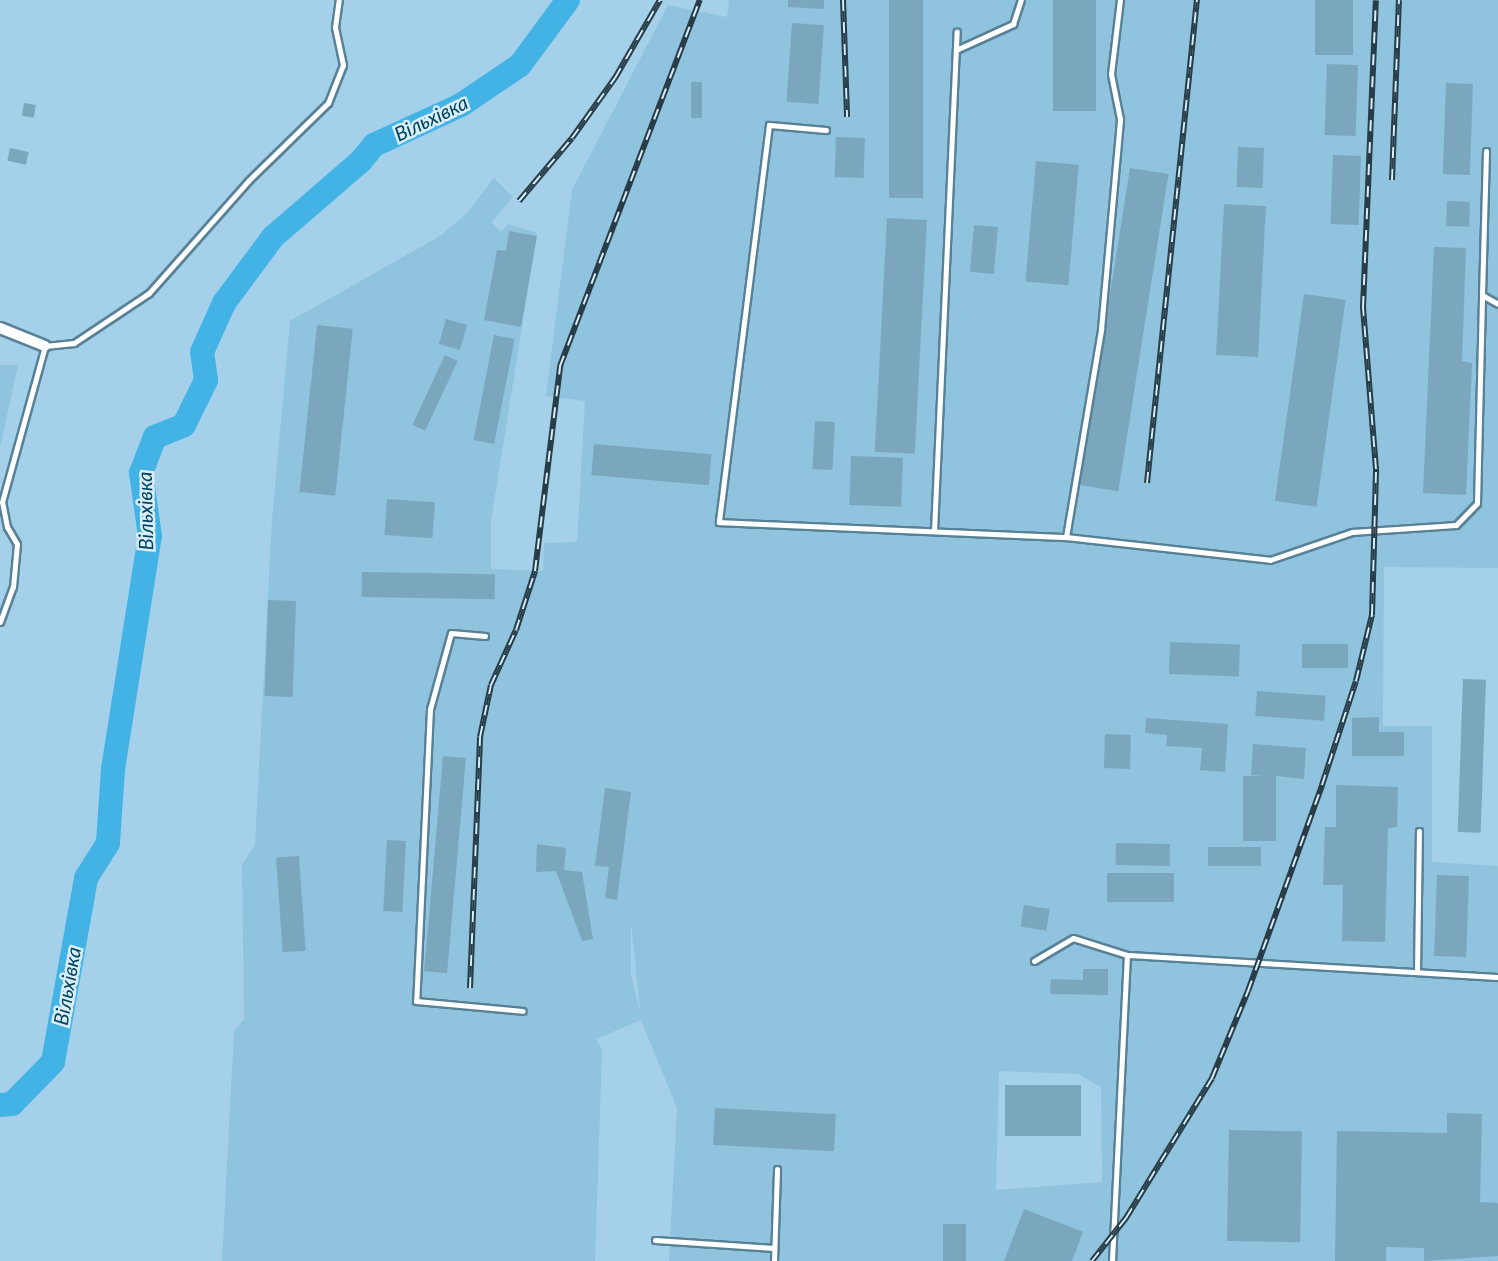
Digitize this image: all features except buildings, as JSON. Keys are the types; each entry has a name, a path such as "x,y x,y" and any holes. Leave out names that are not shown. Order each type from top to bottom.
{"street":[{"path":"0,328 45,346"}],"lane":[{"path":"0,622 13,587 17,544 7,527 2,502 45,346 74,343 149,293 248,181 328,103 344,65 335,27 339,0"},
{"path":"956,50 1013,24 1021,0"},
{"path":"1066,537 1101,329 1120,119 1111,74 1120,0"},
{"path":"934,531 957,32"},
{"path":"826,130 769,125 718,522 1066,537 1270,560 1352,532 1456,525 1477,503 1486,151"},
{"path":"1482,295 1498,304"},
{"path":"485,636 451,633 430,710 416,1001 524,1011"},
{"path":"1417,972 1419,831"},
{"path":"1034,961 1072,938 1127,955 1498,977"},
{"path":"1112,1261 1127,955"},
{"path":"774,1261 777,1169"},
{"path":"654,1240 774,1248"}],"shaded area":[{"path":"729,0 1498,0 1498,568 1384,567 1383,726 1432,726 1432,862 1498,866 1498,1261 669,1261 677,1108 641,1020 596,1039 602,1051 595,1261 222,1261 234,1031 244,1019 242,865 255,844 272,519 290,321 440,236 468,212 494,178 513,197 492,222 501,232 508,224 537,233 491,521 491,569 543,571 544,543 577,542 585,401 546,396 572,190 668,5 727,17","holes":["631,922 640,1012 631,974","999,1071 1078,1074 1101,1087 1102,1182 996,1190"]},
{"path":"0,365 18,365 0,448"}],"waterway":[{"name":"Вільхівка","path":"0,1105 12,1104 53,1062 86,878 108,843 113,769 150,536 141,473 155,437 184,425 206,380 202,352 224,303 273,237 361,161 374,145 461,105 520,65 568,0"}],"railway":[{"path":"519,201 572,138 615,78 660,0"},
{"path":"470,988 480,737 491,685 516,630 535,571 560,366 700,0"},
{"path":"843,0 847,117"},
{"path":"1147,483 1197,0"},
{"path":"1092,1261 1126,1218 1212,1078 1248,991 1322,785 1356,681 1372,615 1376,469 1363,307 1376,0"},
{"path":"1392,180 1399,0"}]}
